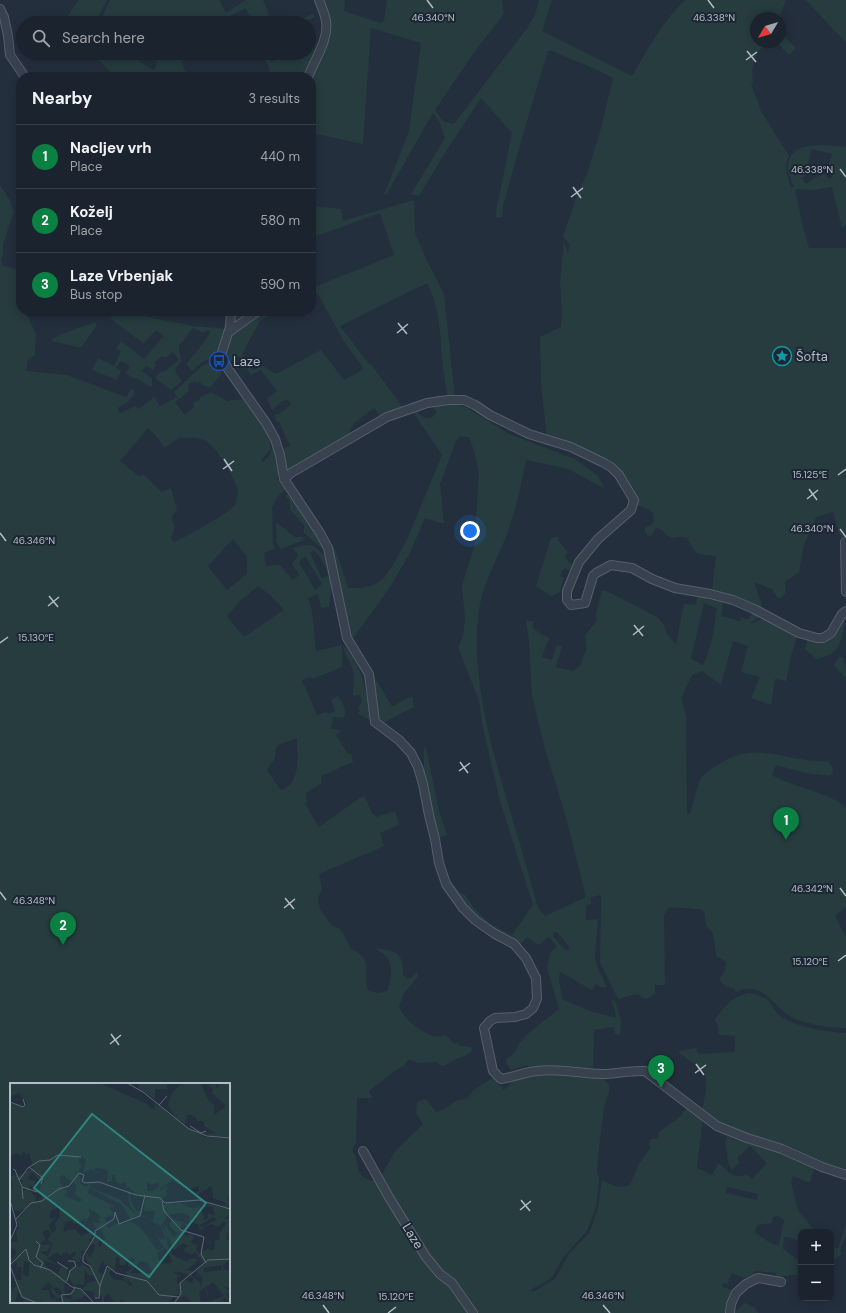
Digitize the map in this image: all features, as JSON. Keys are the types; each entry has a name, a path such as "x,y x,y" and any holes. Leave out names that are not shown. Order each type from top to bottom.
{"street":[{"path":"316,60 327,32 326,20 319,0"},
{"path":"0,9 4,16 10,55 21,72"},
{"path":"310,72 316,60"},
{"path":"231,316 230,328 221,355 228,369 266,423 275,439 280,455 284,479 320,533 328,548 346,638 369,674 375,722 399,740 411,753 418,767 423,784 428,815 435,839 439,863 446,884 463,908 475,920 495,934 514,944 526,958 536,978 537,999 533,1008 526,1014 515,1017 495,1018 484,1028 493,1071 502,1079 536,1071 558,1069 602,1074 634,1070 645,1071 717,1126 747,1138 782,1149 822,1167 846,1175"},
{"path":"229,332 251,316"},
{"path":"284,479 291,473 387,417 427,403 448,400 464,400 490,415 529,434 571,447 611,467 619,475 634,500 631,510 598,539 579,562 567,591 567,600 571,605 574,606 586,603 593,576 611,565 632,568 652,579 675,588 710,594 733,600 799,632 817,638 823,638 831,633 846,610"},
{"path":"845,542 846,592"},
{"name":"Laze","path":"363,1151 426,1258 440,1274 452,1283 473,1313"},
{"path":"730,1313 731,1304 736,1293 746,1284 758,1278 781,1282"}],"green space":[{"path":"79,0 107,0 99,16 67,16"},
{"path":"110,0 219,0 226,13 246,0 263,0 269,16 249,16 246,8 231,16 103,16"},
{"path":"322,0 345,0 344,11 380,23 384,21 387,0 502,0 504,14 475,51 435,110 443,121 454,124 528,27 535,15 539,0 552,0 542,31 632,76 662,27 685,0 786,0 781,12 750,12 750,48 761,48 754,61 752,71 753,83 751,84 761,111 789,156 787,160 787,172 792,188 794,187 788,169 789,159 800,148 819,145 846,147 846,225 842,228 832,187 815,190 795,189 809,248 846,248 846,537 841,538 833,512 816,517 804,545 799,572 785,582 786,589 784,595 780,598 777,597 772,589 754,582 765,614 712,592 716,556 698,553 693,549 687,538 671,538 661,529 656,528 651,536 647,535 645,528 654,521 653,513 650,510 632,503 621,483 607,465 547,438 541,384 540,337 561,327 562,312 560,282 564,242 568,253 570,245 563,236 579,190 587,174 600,132 613,78 552,51 548,51 503,206 502,218 495,217 512,133 481,98 419,196 411,194 445,138 439,121 433,113 386,195 384,195 409,131 421,43 371,28 363,144 316,134 316,72 313,72 330,27 329,16","holes":["811,149 832,154 827,172 831,172 832,177 828,179 826,173 814,178 806,184 802,178 810,173 807,169"]},
{"path":"805,0 846,0 846,43 809,3"},
{"path":"786,39 796,48 789,55 782,48 786,48"},
{"path":"322,41 316,55 316,43"},
{"path":"99,60 138,60 153,70 156,67 157,60 180,60 186,72 110,72"},
{"path":"266,60 270,60 271,62 276,60 314,60 309,72 270,72"},
{"path":"0,185 9,199 14,212 3,244 3,255 1,260 3,266 16,269 16,316 27,316 36,334 35,355 28,359 26,371 67,375 126,397 132,388 135,393 128,402 118,408 120,413 135,406 139,409 154,397 160,406 177,397 174,392 202,366 210,362 215,364 222,374 210,388 202,385 200,382 197,383 196,381 188,384 189,391 175,402 185,415 194,407 193,402 200,400 200,397 211,392 227,401 244,399 270,433 270,450 261,460 263,462 270,454 272,449 272,438 280,471 277,478 286,489 277,497 272,508 273,544 275,549 264,553 266,566 280,565 293,580 299,575 292,564 298,555 293,548 311,545 326,556 332,584 329,607 321,608 318,594 308,598 312,611 316,651 342,645 342,667 313,679 310,677 302,680 317,715 326,712 329,714 335,711 331,700 338,696 340,699 345,709 345,715 344,718 333,717 331,729 340,730 340,732 336,735 348,754 351,753 353,762 321,776 322,783 306,793 307,803 305,804 319,827 364,795 373,815 376,817 395,811 399,825 380,833 384,846 319,874 322,889 318,898 320,909 332,926 339,928 343,933 351,949 363,957 366,967 368,990 380,993 388,990 391,967 387,957 377,950 377,948 394,952 398,955 402,962 403,975 407,979 411,978 417,972 418,976 404,994 399,1006 404,1016 428,1034 433,1036 446,1035 454,1044 458,1042 460,1046 471,1047 472,1050 466,1055 442,1066 436,1062 418,1063 408,1060 404,1066 393,1072 369,1091 372,1098 357,1098 356,1143 352,1150 357,1160 360,1173 363,1177 375,1181 380,1178 395,1151 423,1124 416,1113 417,1102 426,1099 436,1112 458,1100 467,1098 475,1089 494,1077 499,1086 502,1086 503,1090 510,1085 513,1080 540,1073 602,1077 609,1086 609,1093 604,1107 599,1148 597,1170 599,1179 596,1207 587,1231 564,1256 553,1276 531,1290 533,1292 555,1279 569,1254 590,1232 598,1208 602,1180 612,1185 630,1185 639,1164 650,1148 650,1141 652,1139 657,1139 659,1136 658,1133 681,1116 687,1107 703,1119 697,1168 712,1175 718,1164 720,1164 732,1175 743,1176 747,1174 752,1179 767,1163 750,1146 737,1158 740,1162 732,1170 728,1160 725,1143 727,1136 736,1140 776,1149 846,1178 846,1180 814,1168 810,1183 793,1176 791,1182 798,1210 814,1229 798,1229 798,1241 784,1237 783,1249 798,1259 798,1274 776,1277 776,1273 755,1271 753,1276 743,1278 732,1273 727,1284 723,1283 722,1287 732,1290 726,1313 476,1313 436,1269 434,1273 445,1280 471,1313 0,1313","holes":["148,428 165,448 180,438 202,439 207,442 218,453 228,468 238,492 236,502 231,509 196,531 174,542 171,539 175,527 171,518 177,510 171,488 162,492 143,474 140,477 120,461","233,539 247,557 247,574 227,590 208,566","314,550 323,562 327,572 328,576 322,579 310,553","305,556 322,584 315,590 299,562","258,586 270,595 284,610 244,637 227,616 240,601","297,738 298,760 296,774 288,786 282,790 267,770 275,758 278,745","727,1187 758,1194 757,1200 726,1193","778,1216 784,1220 778,1246 769,1242 755,1232 757,1225 772,1223 773,1217"]},
{"path":"414,200 415,233 444,294 455,398 448,398 443,372 440,335 435,303 427,283 340,326 369,364 371,364 404,409 382,418 374,408 353,425 349,433 349,438 289,471 286,470 281,450 290,446 279,422 277,422 274,415 281,413 291,404 288,400 282,401 272,410 267,398 277,391 261,370 251,375 239,356 228,363 226,352 232,333 254,316 268,316 260,321 242,354 253,370 263,366 276,374 321,350 344,380 364,369 343,340 319,296 316,294 316,286 394,255 380,213 316,236 316,206 341,209 343,220"},
{"path":"143,316 193,326 226,329 218,353 201,363 192,371 186,364 211,332 207,330 203,333 193,328 179,346 181,361 175,370 182,381 171,390 155,378 161,371 164,372 179,360 173,352 165,358 162,356 154,363 156,365 153,370 146,366 142,371 152,378 152,386 150,387 136,378 135,379 126,374 130,366 121,361 116,368 121,371 117,380 92,370 98,358 114,366 121,351 116,348 121,341 144,359 164,336 156,330 143,343 111,319 111,317"},
{"path":"234,316 249,316 234,324"},
{"path":"95,322 97,325 81,348 52,341 52,339 62,334"},
{"path":"431,403 454,403 467,408 509,434 575,459 598,476 605,489 568,469 526,460 512,520 488,579 480,604 477,630 477,657 484,713 498,769 538,908 545,916 586,897 565,814 545,749 532,696 529,642 526,620 534,622 532,628 550,639 546,645 542,657 552,660 557,645 562,646 556,667 573,671 581,664 587,649 585,635 597,619 596,614 602,590 611,593 657,617 664,625 667,634 676,644 684,604 696,605 697,595 703,595 709,600 716,599 717,602 722,602 723,605 721,616 740,621 741,617 748,620 753,611 761,615 751,622 752,624 763,618 767,618 798,633 794,651 792,651 786,681 775,679 771,705 751,698 760,677 741,672 748,646 733,641 721,685 702,671 692,675 681,698 686,716 687,813 690,814 702,776 706,772 732,757 746,753 759,753 813,761 828,761 833,771 830,776 806,773 776,765 772,775 831,798 846,808 846,907 835,916 846,937 846,1028 834,1028 796,1019 784,1012 760,991 745,989 736,992 734,988 725,986 719,979 725,971 726,962 717,957 713,935 706,925 704,913 702,910 697,909 668,908 664,915 665,985 655,985 655,993 649,998 645,999 637,994 618,999 600,962 601,895 591,897 591,904 586,906 586,920 598,919 595,956 598,969 607,987 600,987 596,984 592,990 560,972 559,978 562,999 590,1011 616,1018 611,1000 615,1001 621,1020 620,1035 615,1034 613,1027 594,1030 593,1072 530,1070 527,1065 511,1070 507,1065 506,1059 512,1055 521,1041 559,1009 547,968 550,953 557,947 549,937 538,945 527,937 519,946 473,916 454,893 444,871 446,871 450,880 460,893 465,895 474,908 489,923 512,935 533,905 500,801 482,723 479,701 458,647 463,636 465,618 462,585 474,547 479,474 475,454 469,437 460,436 456,441 440,484 444,523 425,518 410,553 393,582 351,641 330,544 333,545 348,588 363,588 376,584 384,578 395,562 408,537 442,455 411,409 416,408 425,418 431,418 436,412","holes":["704,603 717,608 711,644 703,665 691,659","557,932 570,948 566,951 553,936 553,933"]},
{"path":"286,494 292,499 325,546 325,549 321,548 304,533 304,525 290,510 290,501 286,497"},
{"path":"277,523 295,537 303,537 304,540 281,549 276,541"},
{"path":"558,537 558,540 568,552 565,558 572,565 573,571 564,568 560,576 564,578 559,593 551,596 536,586 551,538"},
{"path":"846,616 842,638 834,652 816,659 805,649 808,637 816,640"},
{"path":"343,645 350,654 362,679 367,697 370,718 368,719 357,713 360,711 358,708 362,702 360,695 353,696 354,676"},
{"path":"839,657 843,657 846,669 846,679 834,665"},
{"path":"372,676 374,676 391,705 393,706 412,696 414,707 381,724 377,717"},
{"path":"424,747 426,748 439,811 447,835 437,838 436,834 439,832 437,828 435,828 424,776"},
{"path":"749,993 767,999 777,1013 786,1020 821,1030 846,1033 846,1174 786,1145 720,1125 702,1112 706,1089 705,1072 678,1052 698,1047 696,1051 700,1054 735,1052 735,1036 720,1035 718,1033 719,1030 717,1023 714,1021 729,1003 737,997"},
{"path":"846,1225 846,1235 840,1251 842,1254 834,1260 834,1247 838,1249"},
{"path":"745,1303 755,1308 758,1313 734,1313"}],"place":[{"name":"Šofta","path":"782,356"},
{"name":"Laze","path":"219,361"},
{"name":"Nacljev vrh","path":"786,840"},
{"name":"Koželj","path":"63,945"},
{"name":"Laze Vrbenjak","path":"661,1088"}]}
